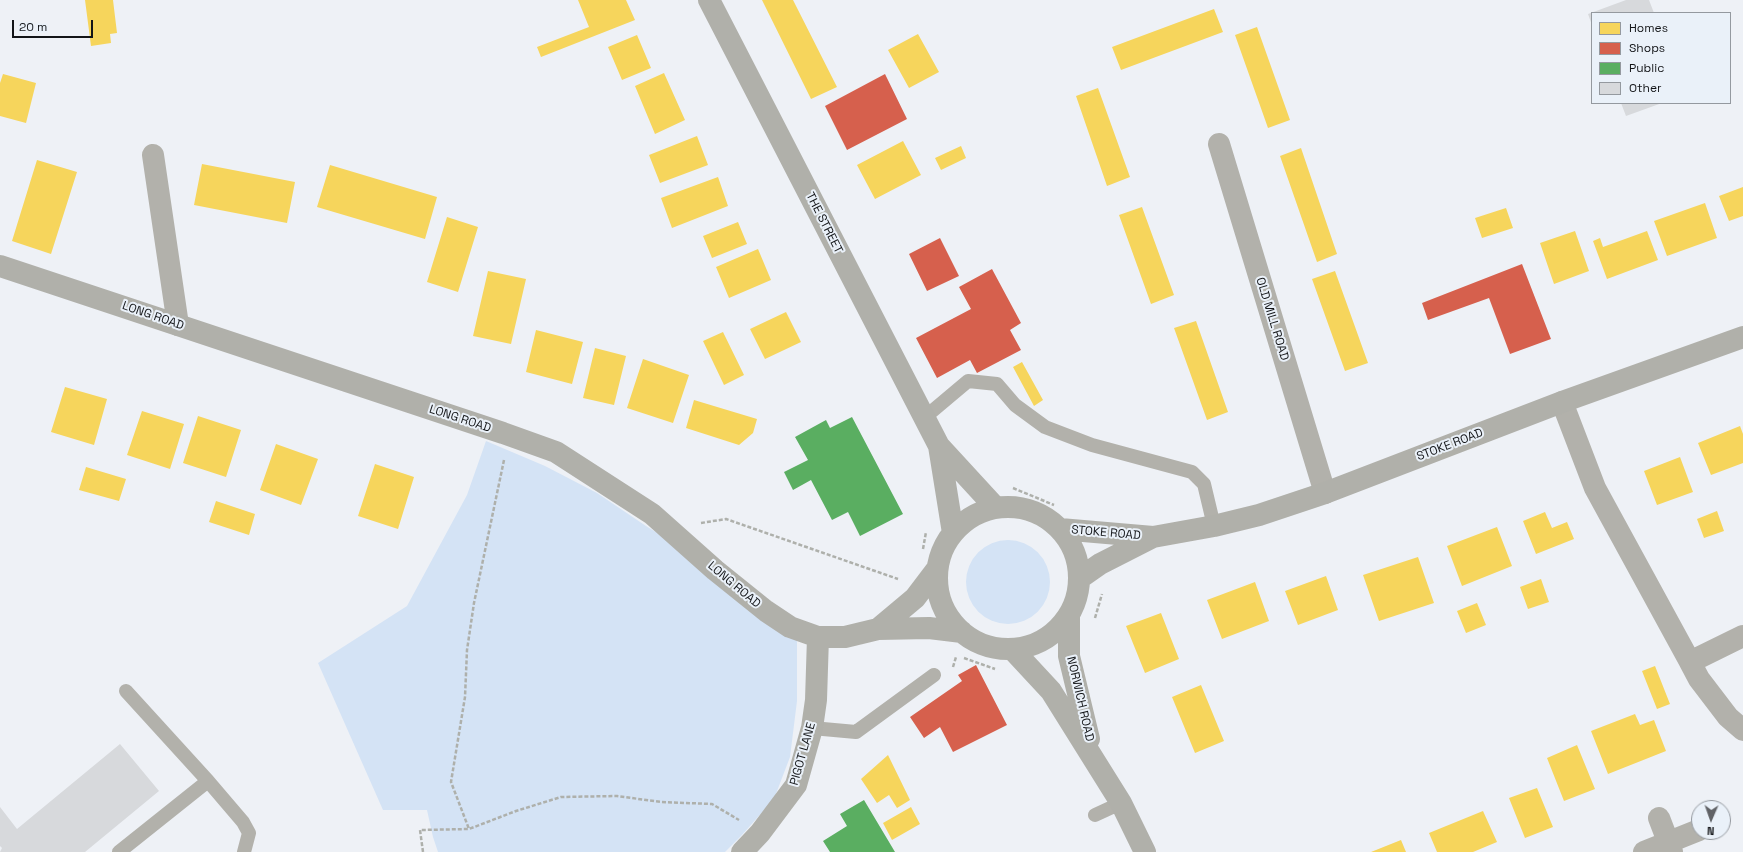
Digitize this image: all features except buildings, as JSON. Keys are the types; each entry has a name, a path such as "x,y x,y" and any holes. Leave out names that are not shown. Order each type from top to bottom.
{"street":[{"name":"THE STREET","path":"709,0 939,446 996,508"},
{"name":"OLD MILL ROAD","path":"1219,144 1325,493"},
{"path":"153,154 178,325"},
{"name":"LONG ROAD","path":"0,266 503,433 556,452 652,514 715,570 766,611 790,627 818,637 845,637 878,629 929,628 962,632"},
{"name":"STOKE ROAD","path":"1060,529 1153,537 1214,526 1259,515 1325,493 1562,402 1743,337"},
{"path":"1562,402 1595,488 1699,679 1728,717 1743,730"},
{"name":"THE STREET","path":"939,446 953,533"},
{"path":"1011,506 1028,510 1050,520 1060,529 1075,552 1080,578 1075,604 1069,616 1050,636 1035,644 1012,649 986,646 972,640 962,632 946,613 941,597 937,569 944,548 953,533 970,518 982,512 996,508 1011,506"},
{"name":"STOKE ROAD","path":"1080,578 1100,564 1153,537"},
{"name":"LONG ROAD","path":"878,629 915,598 937,569"},
{"name":"NORWICH ROAD","path":"1069,616 1069,656 1093,758"},
{"path":"1690,662 1743,636"},
{"name":"PIGOT LANE","path":"742,852 760,833 796,786 812,728 816,700 818,637"},
{"name":"NORWICH ROAD","path":"1012,649 1051,691 1121,803 1145,852"},
{"path":"1659,818 1670,847"},
{"path":"1644,852 1670,847 1691,835"}],"lane":[{"path":"924,418 968,382 998,384 1014,405 1045,427 1092,445 1192,472 1204,484 1214,526"},
{"path":"812,728 856,732 934,675"},
{"path":"126,691 208,781 243,822 249,833 244,852"},
{"path":"119,852 208,781"},
{"path":"1095,815 1121,803"}],"path":[{"path":"469,828 451,782 465,696 467,650 474,603 505,457"},
{"path":"1009,486 1059,506"},
{"path":"701,523 726,519 900,580"},
{"path":"956,656 974,661 999,671"},
{"path":"423,852 420,830 469,828 561,797 617,796 661,802 712,804 760,833"}],"shaded area":[{"path":"486,441 545,466 597,493 646,526 709,565 797,639 797,701 790,757 774,799 725,852 438,852 427,810 383,810 318,663 407,606 467,495"},
{"path":"1008,540 1016,541 1031,547 1043,559 1049,574 1049,590 1043,605 1031,617 1016,623 1008,624 1000,623 985,617 973,605 967,590 966,582 967,574 973,559 985,547 1000,541"}]}
